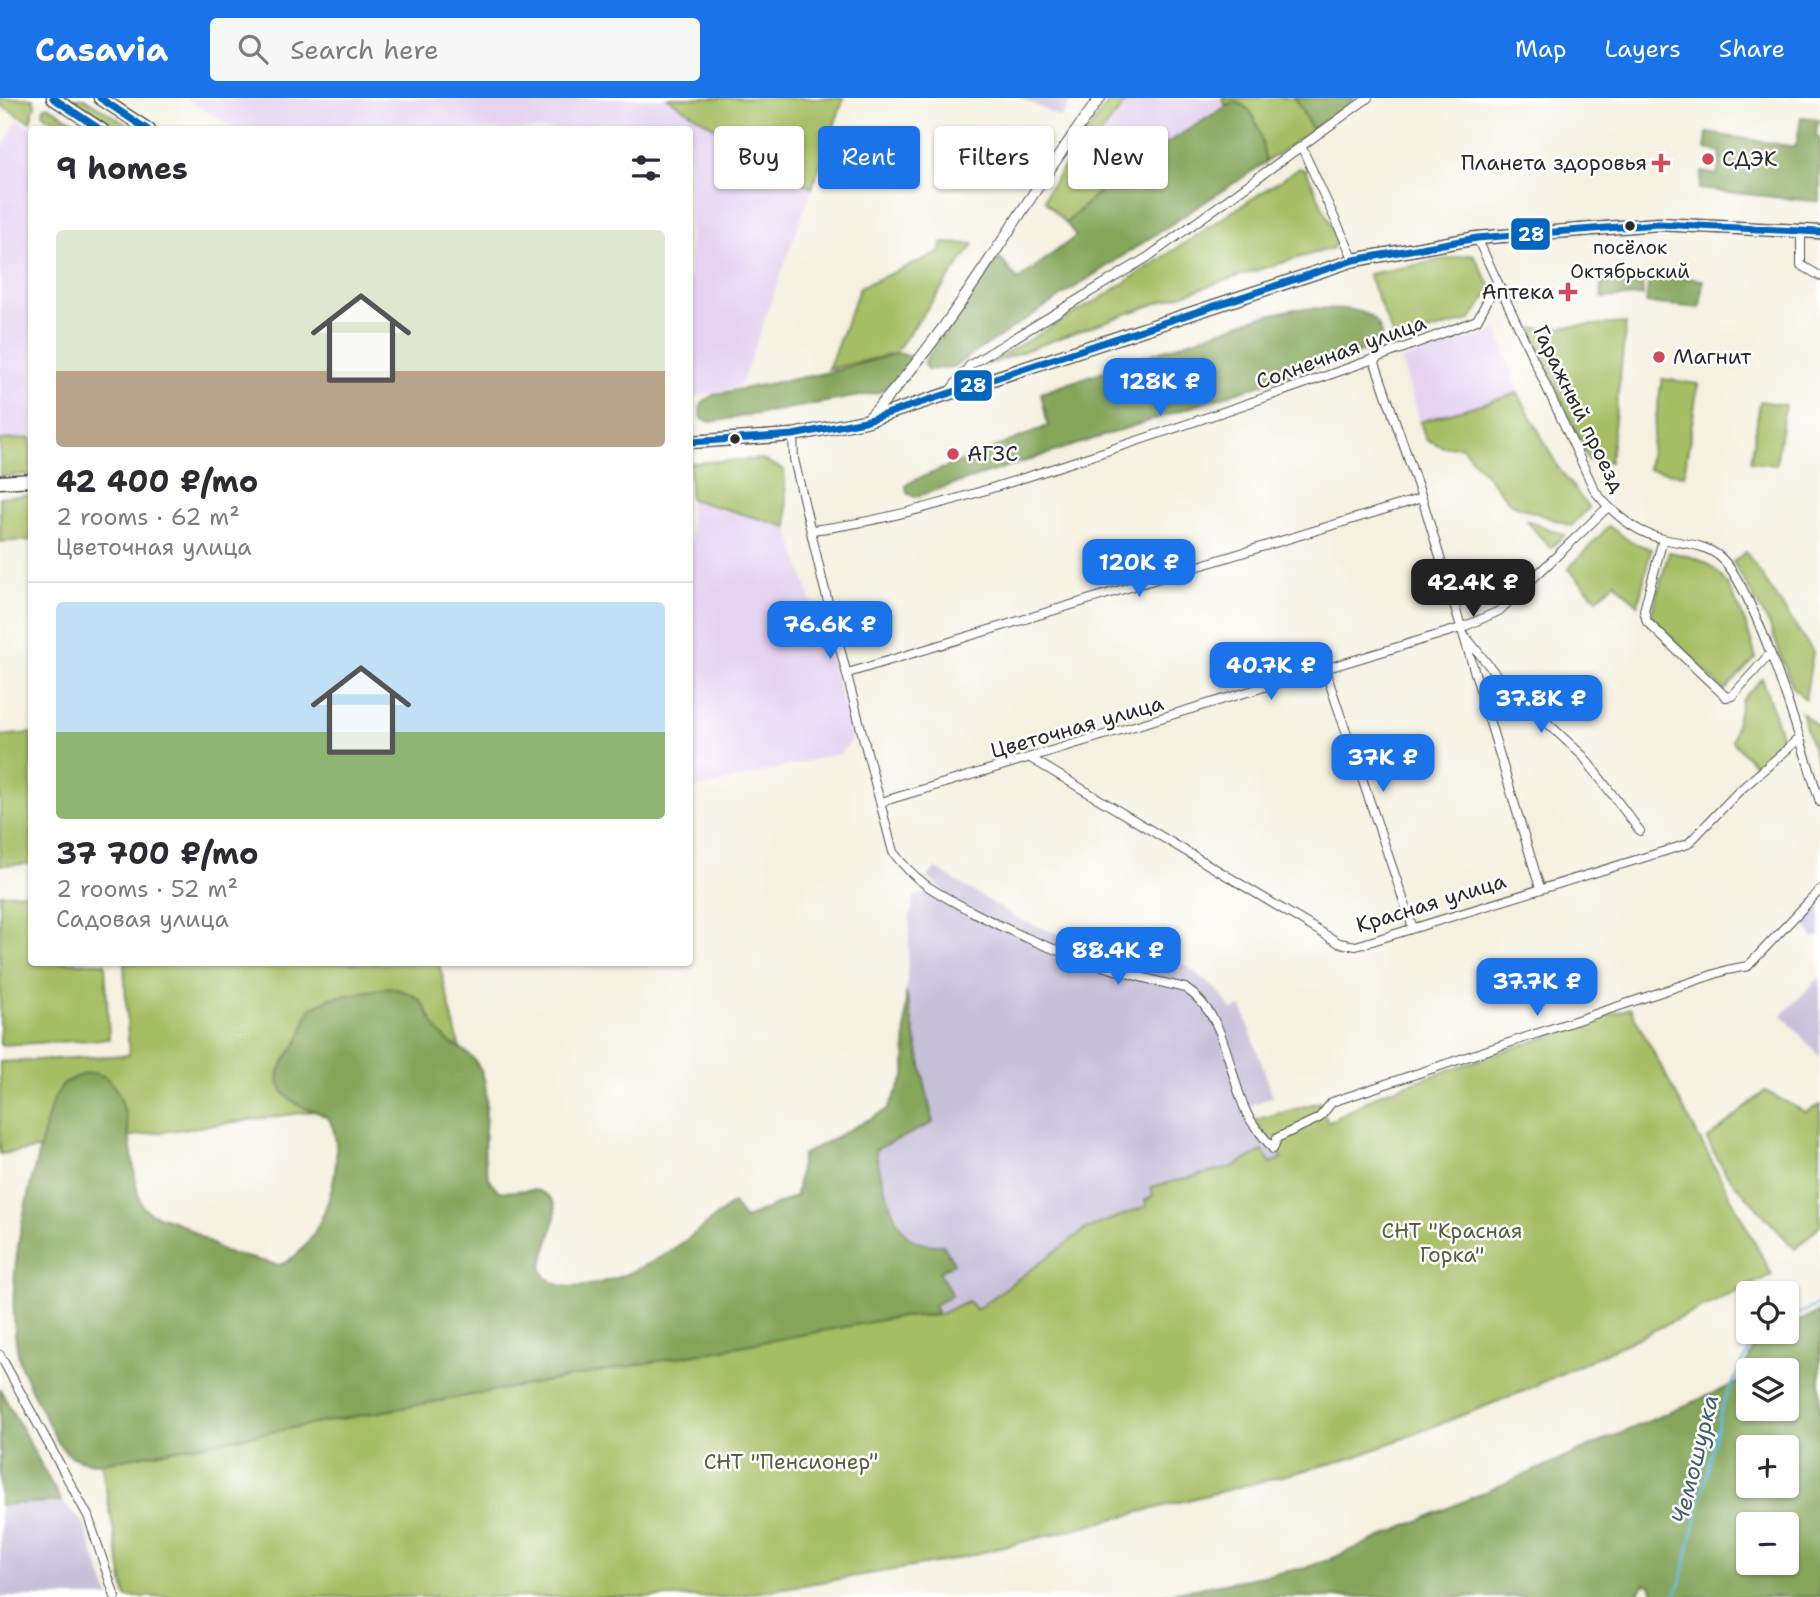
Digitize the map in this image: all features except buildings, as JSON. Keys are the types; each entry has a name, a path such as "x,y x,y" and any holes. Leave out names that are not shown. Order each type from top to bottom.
{"main road":[{"path":"53,98 96,126"},
{"path":"100,98 143,126"},
{"path":"693,442 793,435 865,421 1354,260 1477,238 1658,224 1820,232"},
{"path":"0,482 28,480"}],"street":[{"path":"865,421 902,383 929,346 1052,161 1100,98"},
{"path":"944,397 970,365 1148,257 1368,98"},
{"path":"1302,148 1354,260"},
{"path":"1801,229 1801,265 1820,276"},
{"name":"Гаражный проезд","path":"1477,238 1595,491 1608,507 1637,529 1663,539 1688,542 1720,557 1756,618 1820,802"},
{"name":"Солнечная улица","path":"812,530 904,511 1015,480 1374,360 1477,320 1497,283"},
{"path":"1374,360 1422,498 1540,888"},
{"path":"793,435 794,459 893,852 922,885 1015,935 1061,954 1185,988 1201,999 1213,1014 1247,1116 1273,1149 1277,1138 1319,1118 1332,1102 1727,970 1748,966 1820,890"},
{"path":"848,673 1422,498"},
{"name":"Цветочная улица","path":"881,802 1032,759 1461,628 1499,611 1608,507"},
{"path":"1663,539 1644,610 1647,622 1726,697 1732,696 1769,655"},
{"path":"1461,628 1479,657 1498,677 1583,756 1640,831"},
{"path":"1325,670 1413,928"},
{"name":"Красная улица","path":"1032,759 1339,943 1356,946 1688,844 1738,792 1799,739"},
{"path":"0,1355 88,1516 115,1597"}],"shaded area":[{"path":"186,98 667,98 714,127 714,189 804,189 804,183 812,188 741,385 699,396 693,395 693,126 230,126"},
{"path":"1020,98 1074,98 1061,118"},
{"path":"1129,98 1222,98 1225,105 1168,141 1168,126 1107,126"},
{"path":"17,120 28,126 28,438 0,440 0,153"},
{"path":"1498,331 1518,393 1420,422 1401,360"},
{"path":"693,500 788,527 854,737 841,753 693,789"},
{"path":"935,868 1022,921 1071,938 1186,965 1219,992 1232,1010 1242,1007 1273,1097 1251,1105 1255,1120 1282,1158 1271,1163 1261,1151 1232,1167 1152,1187 1153,1196 1148,1206 1086,1229 976,1311 968,1301 938,1315 934,1305 939,1272 954,1263 943,1245 927,1245 907,1236 882,1183 875,1149 933,1123 906,992 910,918 915,895 945,891 928,878"},
{"path":"1820,904 1820,936 1813,938 1804,919"},
{"path":"1820,977 1820,1057 1782,1015"},
{"path":"61,1501 83,1522 109,1597 0,1597 0,1505"}],"green space":[{"path":"0,98 33,98 35,105 30,122 0,105"},
{"path":"66,98 84,98 129,126 111,126"},
{"path":"667,98 844,98 834,126 818,126 818,171 812,188 804,183 804,126 714,127"},
{"path":"1111,98 1129,98 1107,126 1092,126"},
{"path":"1222,98 1295,98 1312,130 1266,162 1251,112 1233,102 1225,105"},
{"path":"1295,98 1355,98 1312,130"},
{"path":"1233,102 1242,105 1254,117 1266,162 953,367 927,370 924,364 926,359 999,257 1018,280 1076,236 1066,223 1102,189 1168,189 1168,142"},
{"path":"48,106 81,126 63,126 43,114 44,108"},
{"path":"1801,117 1818,119 1816,137 1820,138 1820,202 1699,189 1702,172 1717,175 1721,152 1705,149 1707,133 1796,147"},
{"path":"1068,161 1068,189 1102,189 1066,223 1045,201 1049,189 1054,189 1054,182"},
{"path":"1299,168 1306,170 1338,240 1333,248 1201,288 984,366 1101,298"},
{"path":"942,243 974,244 894,354 828,369 860,287 941,252"},
{"path":"1473,254 1492,289 1470,320 1395,341 1368,274"},
{"path":"1649,275 1703,280 1700,308 1646,303"},
{"path":"1642,281 1643,296 1602,298 1601,283"},
{"path":"1333,308 1361,312 1372,317 1379,326 1381,338 1370,349 915,497 907,493 906,485 915,480 1048,426 1041,393 1259,317 1294,309"},
{"path":"1626,323 1610,462 1589,461 1530,329"},
{"path":"899,353 910,357 910,365 888,388 877,393 711,422 702,419 700,408 703,402 715,394 830,372"},
{"path":"1662,379 1698,384 1684,475 1648,469"},
{"path":"1518,393 1559,469 1589,508 1571,526 1511,504 1461,446 1443,447 1426,439 1420,422"},
{"path":"1760,401 1785,405 1776,465 1751,462"},
{"path":"28,438 28,474 0,477 0,440"},
{"path":"761,459 784,470 788,527 693,500 693,463"},
{"path":"28,495 28,540 0,542 0,497"},
{"path":"1526,520 1565,535 1550,548"},
{"path":"1609,526 1631,542 1651,549 1638,605 1615,582 1597,599 1568,569"},
{"path":"1669,552 1700,560 1718,573 1733,595 1744,621 1756,658 1724,691 1651,616"},
{"path":"1746,552 1813,652 1805,699 1792,687 1770,626 1733,562"},
{"path":"1762,678 1783,741 1757,767 1732,741 1742,700"},
{"path":"1801,712 1820,729 1820,772"},
{"path":"28,733 28,864 0,865 0,736"},
{"path":"28,893 28,966 105,966 109,1039 0,1045 0,894"},
{"path":"124,966 440,966 470,1090 0,1154 0,1062 129,1055"},
{"path":"389,987 404,991 420,1000 442,1035 477,1063 485,1084 484,1151 490,1180 499,1191 533,1190 549,1197 554,1205 555,1215 542,1271 552,1282 566,1286 601,1282 652,1262 682,1243 733,1203 744,1219 796,1196 802,1155 887,1110 905,1076 906,992 933,1123 875,1150 890,1204 906,1234 918,1242 943,1245 954,1263 939,1272 952,1295 934,1305 938,1315 898,1317 101,1463 71,1456 59,1444 22,1370 13,1299 20,1233 51,1106 58,1091 70,1080 92,1073 108,1080 119,1096 126,1118 143,1207 150,1213 181,1224 224,1252 279,1265 295,1256 320,1222 334,1177 336,1155 335,1135 329,1119 298,1105 284,1093 279,1085 280,1068 300,1037 312,1007 331,998"},
{"path":"1630,1008 1772,1275 1759,1281 1736,1281 1736,1292 1524,1391 1353,1458 948,1561 730,1597 126,1597 101,1463 898,1317 938,1315 968,1301 976,1310 1086,1229 1147,1206 1145,1201 1153,1196 1151,1187 1232,1167 1262,1151 1271,1163 1282,1159 1255,1120 1320,1102 1328,1122 1382,1093"},
{"path":"1765,1091 1805,1112 1820,1105 1820,1225 1795,1249 1726,1174 1707,1140"},
{"path":"1820,1312 1820,1597 1655,1597 1651,1585 1645,1584 1634,1597 1150,1597 1304,1568 1328,1560 1736,1383 1736,1421 1799,1421 1799,1358 1749,1358 1756,1344 1799,1344 1799,1321"},
{"path":"0,1389 61,1501 0,1505"}],"waterway":[{"name":"Чемошурка","path":"1799,1314 1820,1304"},
{"name":"Чемошурка","path":"1673,1597 1681,1583 1723,1403 1752,1344"}],"transit line":[{"name":"28","path":"53,98 95,126"},
{"name":"28","path":"100,98 142,126"},
{"name":"28","path":"693,442 793,435 865,421 1354,260 1477,238 1658,224 1820,232"}],"place":[{"name":"СДЭК","path":"1708,159"},
{"name":"Планета здоровья","path":"1661,163"},
{"name":"посёлок Октябрьский","path":"1630,226"},
{"name":"Аптека","path":"1568,292"},
{"name":"Магнит","path":"1659,357"},
{"name":"АГЗС","path":"953,454"}],"park label":[{"name":"СНТ \"Красная Горка\"","path":"1452,1243"},
{"name":"СНТ \"Пенсионер\"","path":"791,1462"}]}
